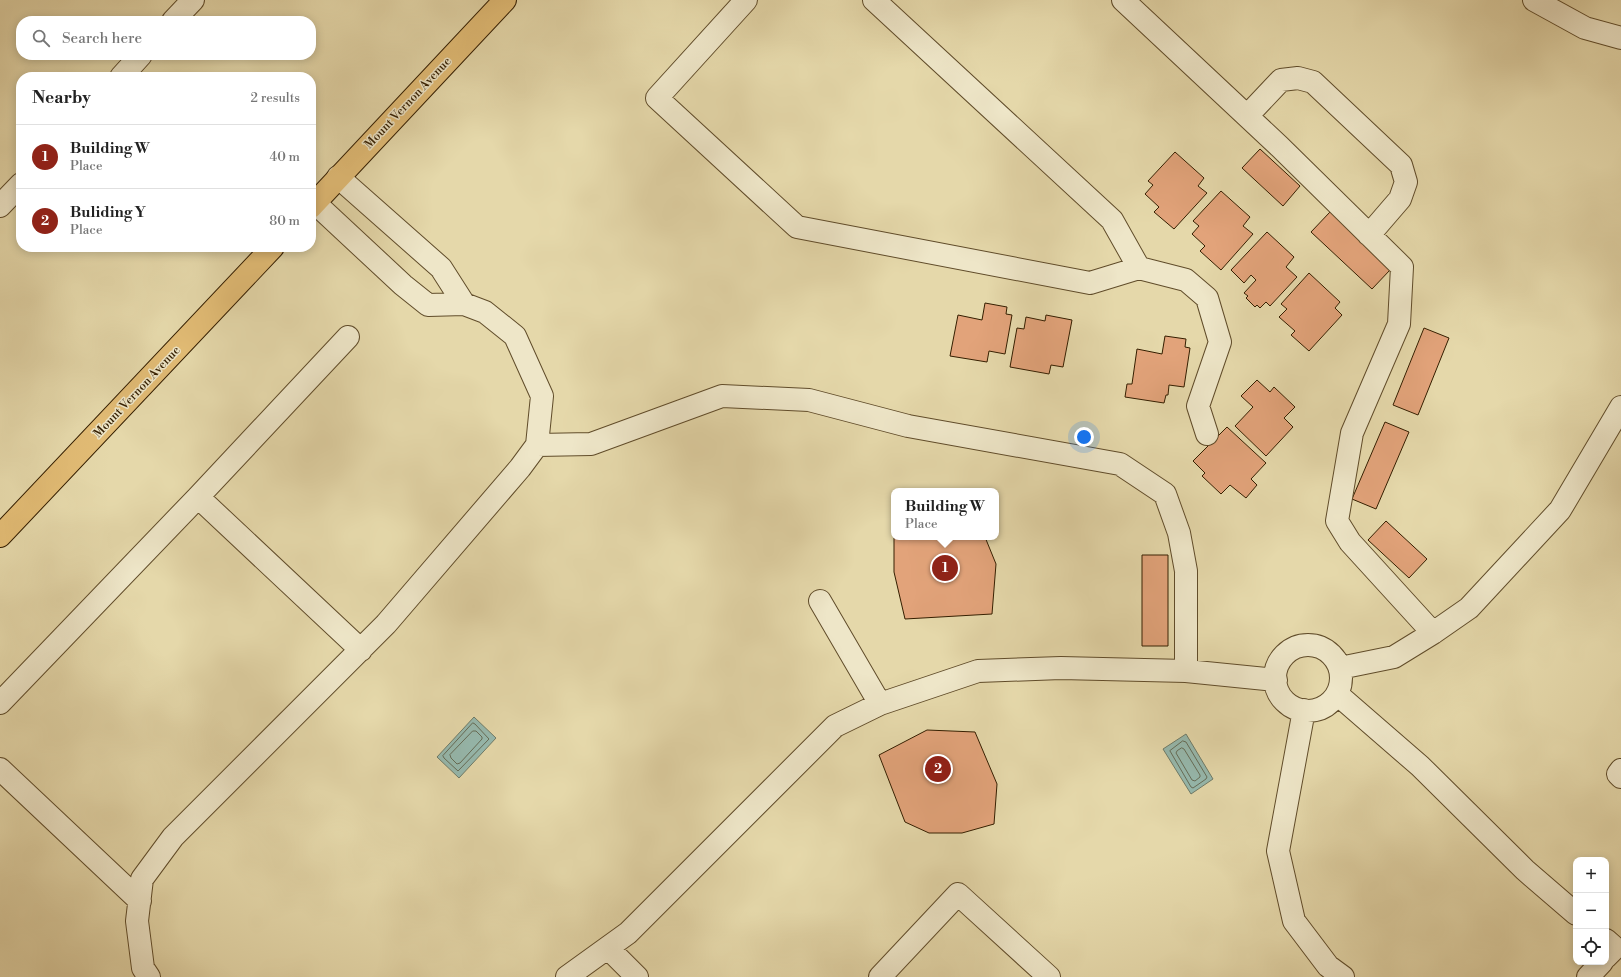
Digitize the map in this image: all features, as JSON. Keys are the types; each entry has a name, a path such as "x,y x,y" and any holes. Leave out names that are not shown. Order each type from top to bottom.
{"main road":[{"name":"Mount Vernon Avenue","path":"316,202 505,0"},
{"name":"Mount Vernon Avenue","path":"0,536 268,252"}],"street":[{"path":"178,16 193,0"},
{"path":"746,0 657,98 797,227 1090,283 1139,268 1186,280 1207,298 1220,342 1198,406 1207,434"},
{"path":"874,0 1112,220 1139,268"},
{"path":"1123,0 1247,116 1402,267 1399,324 1352,433 1337,521 1350,542 1433,633"},
{"path":"1534,0 1585,28 1621,38"},
{"path":"126,72 136,60"},
{"path":"1247,116 1281,80 1298,78 1313,82 1401,165 1406,182 1400,199 1369,235"},
{"path":"338,177 441,268 464,304"},
{"path":"0,206 16,189"},
{"path":"149,977 143,968 137,921 142,879 173,837 386,624 520,468 537,445 542,396 515,336 486,312 464,304 428,305 403,285 316,208"},
{"path":"0,703 198,497 348,337"},
{"path":"537,445 591,444 722,396 809,400 908,426 1120,464 1164,494 1179,533 1186,570 1186,671"},
{"path":"1340,668 1394,658 1469,608 1560,510 1621,407"},
{"path":"198,497 361,650"},
{"path":"820,601 880,704"},
{"path":"1308,645 1318,646 1328,651 1340,668 1340,686 1337,694 1331,702 1323,707 1314,710 1304,710 1293,707 1284,700 1278,691 1276,669 1288,652 1297,647 1308,645"},
{"path":"567,977 628,933 835,726 880,704 978,672 1061,668 1186,671 1276,680"},
{"path":"1337,694 1420,766 1525,870 1573,911"},
{"path":"1304,710 1278,851 1294,921 1330,973"},
{"path":"0,770 140,901"},
{"path":"1621,770 1618,774 1621,777"},
{"path":"880,977 958,894 1049,977"},
{"path":"1609,943 1615,948 1609,954"},
{"path":"608,948 637,977"},
{"path":"1588,977 1599,965"}],"water":[{"path":"474,717 496,738 459,778 437,757"},
{"path":"1186,734 1213,779 1191,794 1163,749"}],"building":[{"path":"1260,149 1300,186 1283,206 1242,168"},
{"path":"1175,152 1204,178 1198,186 1207,193 1174,229 1154,212 1159,207 1145,194 1153,185 1148,181"},
{"path":"1221,191 1250,217 1243,226 1253,234 1221,270 1200,251 1205,246 1192,234 1199,226 1193,221"},
{"path":"1330,212 1390,270 1372,289 1311,232"},
{"path":"1267,232 1294,257 1286,267 1297,277 1270,306 1266,302 1260,308 1257,305 1255,307 1246,298 1248,296 1244,293 1256,280 1251,275 1244,283 1231,270"},
{"path":"1309,273 1340,302 1335,308 1342,315 1309,351 1291,335 1295,331 1279,317 1287,309 1281,304"},
{"path":"985,303 1007,307 1006,314 1012,315 1005,354 989,351 987,362 950,356 958,315 982,320"},
{"path":"1046,315 1072,320 1063,367 1051,365 1049,374 1010,367 1017,328 1024,329 1026,317 1045,321"},
{"path":"1424,328 1449,338 1418,415 1393,405"},
{"path":"1165,336 1186,339 1185,347 1190,348 1184,387 1169,385 1168,395 1166,395 1164,403 1125,397 1127,384 1132,384 1137,349 1162,354"},
{"path":"1257,380 1270,392 1274,387 1295,407 1284,418 1293,427 1266,456 1235,426 1253,407 1241,396"},
{"path":"1385,422 1409,432 1376,509 1352,499"},
{"path":"1227,427 1266,463 1251,479 1257,485 1246,498 1230,485 1221,494 1202,476 1205,473 1193,461"},
{"path":"1386,521 1427,559 1409,578 1368,540"},
{"path":"894,540 986,540 996,564 992,614 905,619 894,572"},
{"path":"1142,555 1168,555 1168,646 1142,646"},
{"path":"927,730 975,732 997,784 994,824 962,833 929,833 905,822 879,755"}],"place":[{"name":"Building W","path":"945,568"},
{"name":"Buliding Y","path":"938,769"}]}
